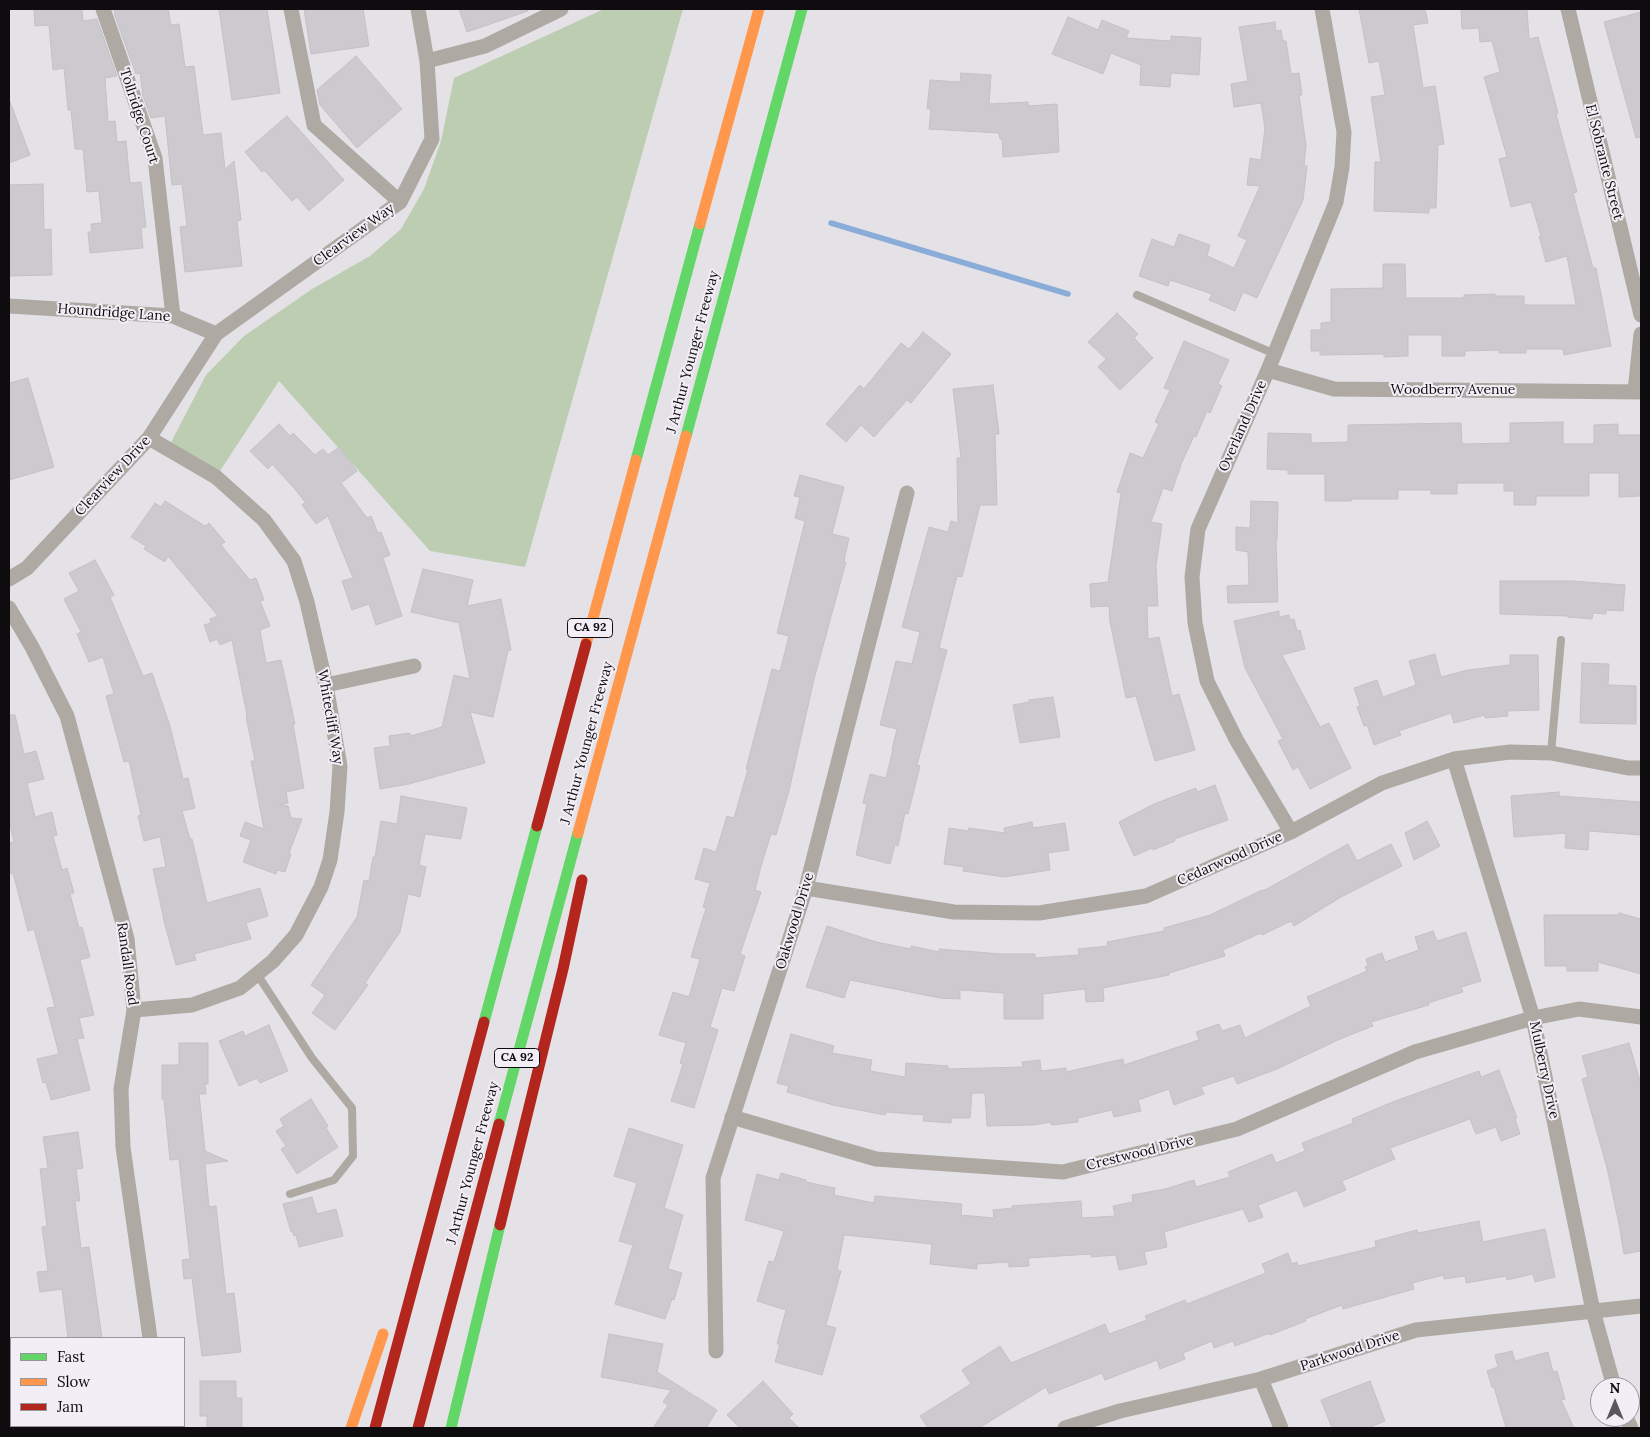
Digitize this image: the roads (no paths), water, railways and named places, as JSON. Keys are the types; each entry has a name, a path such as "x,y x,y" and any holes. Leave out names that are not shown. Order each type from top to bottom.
{"highway":[{"name":"J Arthur Younger Freeway","path":"376,1428 396,1344 758,9"},
{"name":"J Arthur Younger Freeway","path":"418,1428 446,1319 803,9"},
{"path":"593,822 617,689"},
{"path":"451,1428 563,969 584,870"},
{"path":"398,1297 428,1229"},
{"path":"351,1428 388,1322"}],"street":[{"name":"Tollridge Court","path":"103,9 155,158 174,316"},
{"path":"291,9 314,125 400,202"},
{"name":"Clearview Way","path":"216,334 400,202 432,139 428,61 418,9"},
{"path":"428,61 485,46 562,9"},
{"name":"Overland Drive","path":"1290,832 1237,741 1207,681 1194,614 1192,577 1198,529 1275,354 1336,202 1342,167 1344,132 1322,9"},
{"name":"El Sobrante Street","path":"1568,9 1641,315"},
{"name":"Houndridge Lane","path":"9,306 174,316 216,334"},
{"name":"Clearview Drive","path":"9,578 27,568 150,438 216,334"},
{"path":"1638,392 1641,334"},
{"name":"Woodberry Avenue","path":"1268,370 1334,389 1638,392"},
{"name":"Whitecliff Way","path":"134,1010 192,1005 240,988 273,960 296,935 321,887 330,860 337,812 340,766 326,685 307,602 294,561 264,520 216,477 150,438"},
{"name":"Oakwood Drive","path":"716,1351 713,1178 806,888 907,493"},
{"name":"Randall Road","path":"9,608 32,647 67,716 127,939 134,1010 121,1089 123,1147 150,1337"},
{"path":"326,685 414,666"},
{"name":"Cedarwood Drive","path":"806,888 954,912 1039,913 1146,896 1290,832 1382,783 1454,759 1510,752 1551,753 1628,768 1641,768"},
{"name":"Mulberry Drive","path":"1454,759 1533,1018 1593,1311 1611,1377"},
{"name":"Crestwood Drive","path":"732,1117 876,1159 1063,1172 1237,1129 1416,1052 1533,1018 1579,1009 1641,1017"},
{"name":"Parkwood Drive","path":"1066,1428 1120,1411 1261,1379 1416,1330 1641,1306"},
{"path":"1261,1379 1281,1428"}],"lane":[{"path":"1138,295 1275,354"},
{"path":"1551,753 1561,640"},
{"path":"257,974 312,1058 352,1108 353,1156 334,1180 290,1194"}],"waterway":[{"path":"831,223 1068,294"}]}
